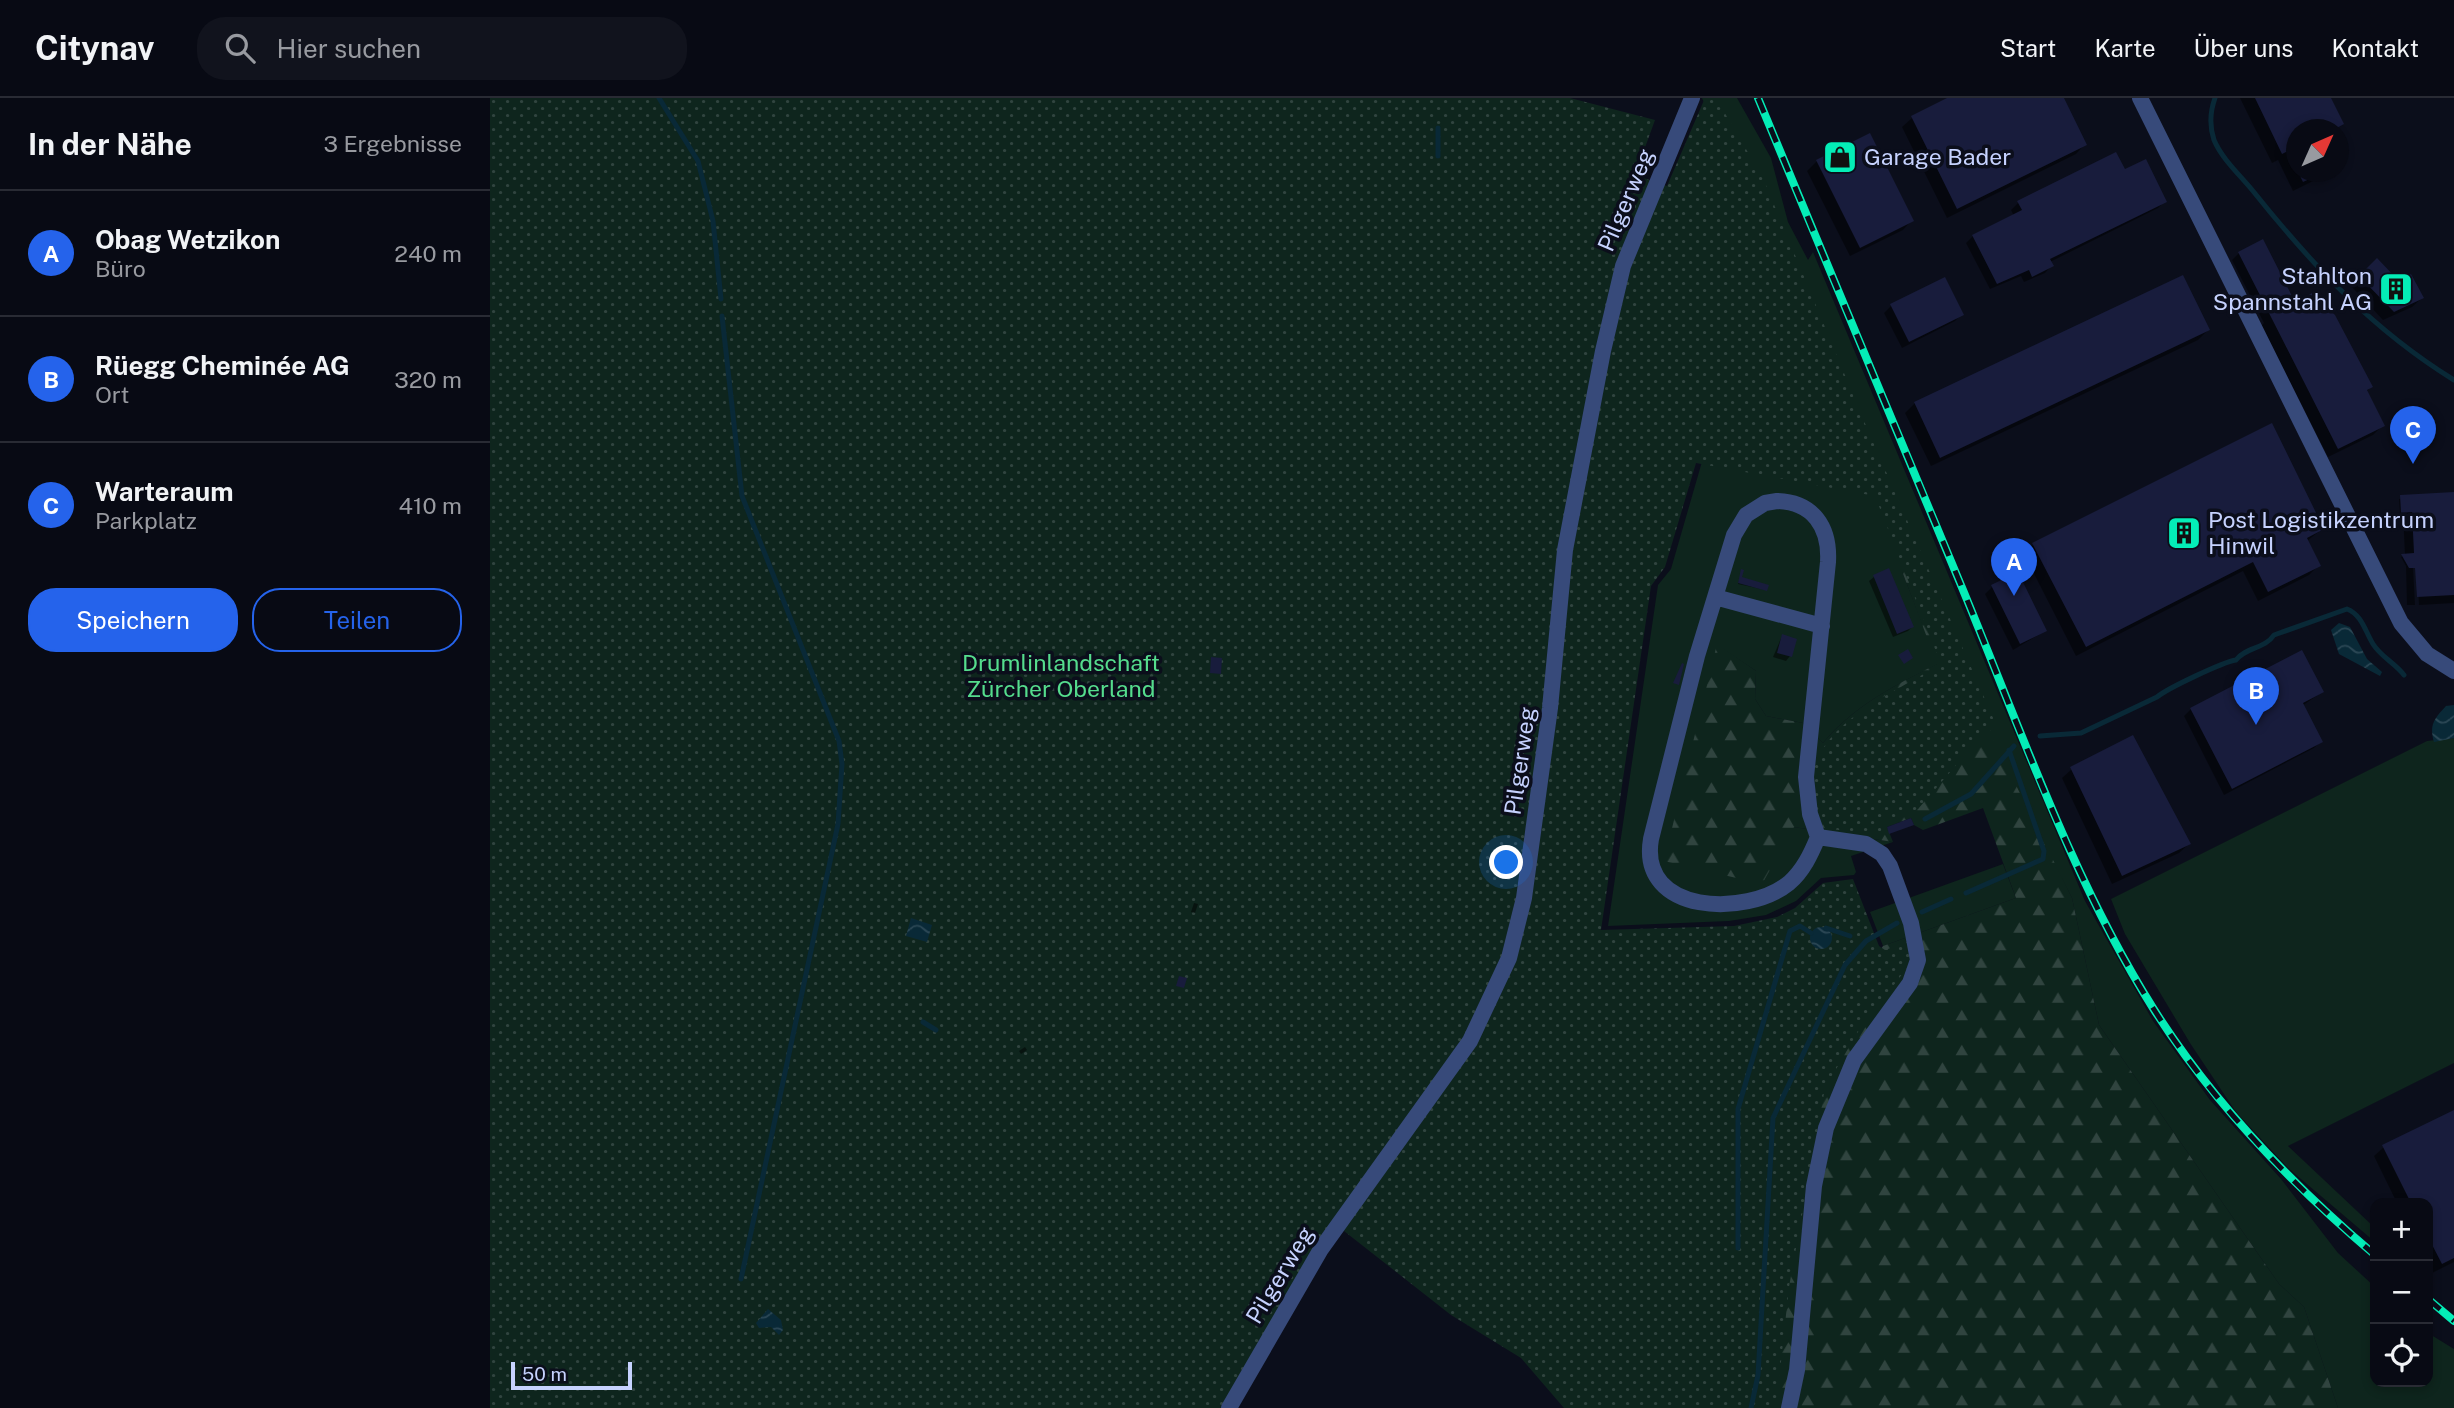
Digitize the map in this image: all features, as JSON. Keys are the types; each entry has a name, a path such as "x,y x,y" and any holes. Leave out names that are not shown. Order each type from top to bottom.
{"street":[{"name":"Pilgerweg","path":"1229,1408 1321,1249 1470,1041 1509,958 1524,898 1549,721 1565,550 1603,351 1623,265 1692,98"},
{"path":"2140,98 2400,623 2427,654 2454,671"},
{"path":"1777,501 1799,504 1818,518 1828,539 1822,626 1806,778 1810,814 1818,837 1805,864 1788,883 1773,892 1744,901 1709,903 1684,898 1661,884 1651,869 1651,839 1734,535 1746,515 1765,503 1777,501"},
{"path":"1715,597 1822,626"},
{"path":"1789,1408 1797,1370 1816,1175 1826,1128 1854,1060 1910,983 1918,960 1911,923 1890,866 1882,853 1866,844 1818,837"}],"green space":[{"name":"Drumlinlandschaft Zürcher Oberland","path":"490,98 1570,98 1655,120 1635,175 1667,186 1705,98 1716,98 1763,178 1864,421 1997,727 1983,734 1918,809 1882,822 1881,836 1825,828 1813,797 1814,770 1824,746 1842,726 1866,708 1941,664 1875,496 1696,463 1665,567 1651,586 1601,930 1734,926 1777,917 1795,908 1823,883 1853,879 1879,946 1885,950 1910,941 1910,964 1859,1030 1825,1088 1789,1287 1776,1408 1564,1408 1521,1358 1451,1315 1344,1231 1346,1221 1225,1408 490,1408"},
{"path":"1702,98 1737,98 1771,158 1788,222 1808,260 1813,252 2085,901 2153,1021 2210,1100 2281,1179 2338,1253 2370,1282 2370,1387 2433,1387 2433,1336 2454,1349 2454,1408 2338,1408 2304,1307 2279,1284 2099,1025 2072,898 1902,571 1938,664 1891,688 1862,707 1823,743 1803,723 1766,716 1755,699 1756,671 1717,645 1794,827 1893,842 1851,856 1856,872 1854,875 1821,878 1796,901 1766,915 1729,921 1608,926 1658,585 1671,569 1725,382 1788,297"},
{"path":"1906,564 2072,898 2099,1025 2279,1284 2304,1307 2338,1408 1767,1408 1810,1055 1883,946 2016,898 1983,808 1923,830 1914,825 1911,818 1887,827 1893,842 1794,827 1762,884 1664,861 1717,644 1756,671 1755,699 1766,716 1803,723 1823,743 1862,707 1937,664 1902,571"},
{"path":"2454,738 2454,1063 2288,1146 2370,1223 2370,1238 2288,1168 2236,1112 2190,1043 2125,934 2111,899 2427,741"},
{"path":"2003,864 2016,898 1883,946 1870,912"}],"water":[{"path":"2339,623 2350,627 2367,659 2382,672 2380,676 2339,654 2331,630"},
{"path":"2454,705 2454,738 2434,742 2432,727 2436,719 2446,706"},
{"path":"911,918 932,925 927,942 906,936"},
{"path":"1817,927 1825,927 1832,934 1832,942 1825,949 1817,949 1810,942 1810,934"},
{"path":"768,1309 781,1320 783,1330 779,1335 771,1327 759,1328 756,1323"}],"building":[{"path":"1947,98 2064,98 2087,145 1957,209 1911,116"},
{"path":"2255,98 2331,98 2342,119 2286,119 2286,152 2282,154"},
{"path":"1870,133 1914,221 1860,248 1816,160"},
{"path":"2116,152 2125,169 2146,159 2167,202 2050,259 2054,266 2032,277 2029,270 1997,284 1972,235 2022,210 2017,201"},
{"path":"2263,239 2295,302 2316,291 2322,302 2335,315 2373,387 2367,390 2385,426 2338,449 2238,252"},
{"name":"Stahlton Spannstahl AG","path":"2377,258 2398,280 2411,274 2424,298 2394,312 2359,276"},
{"path":"2183,275 2210,330 1940,458 1914,402"},
{"path":"1945,277 1964,315 1909,342 1890,304"},
{"name":"Post Logistikzentrum Hinwil","path":"2272,423 2324,529 2307,538 2321,566 2268,592 2253,562 2086,647 2032,543"},
{"path":"2454,492 2454,595 2417,597 2415,568 2409,568 2401,554 2414,553 2412,512 2401,513 2400,495"},
{"path":"1889,568 1914,627 1897,634 1873,575"},
{"path":"1741,569 1744,570 1742,577 1769,585 1767,591 1738,583"},
{"path":"2018,572 2047,631 2020,644 1991,585"},
{"path":"1782,634 1797,639 1792,657 1777,653"},
{"path":"1908,649 1913,658 1904,664 1898,655"},
{"path":"2302,650 2324,692 2303,703 2323,742 2232,789 2190,708"},
{"path":"1211,657 1222,658 1221,674 1210,673"},
{"path":"1682,663 1684,664 1679,685 1673,683"},
{"path":"2133,735 2191,844 2122,876 2070,767"},
{"path":"1911,818 1914,825 1889,834 1887,827"},
{"path":"1179,976 1187,978 1184,988 1176,986"},
{"path":"2454,1110 2454,1258 2442,1264 2433,1247 2433,1198 2408,1198 2382,1145"}],"waterway":[{"path":"659,98 698,161 713,221 721,299"},
{"path":"2215,98 2211,124 2217,147 2275,218 2321,270 2370,318 2454,380"},
{"path":"1438,128 1438,156"},
{"path":"722,316 742,496 839,741 842,764 838,824 741,1279"},
{"path":"2040,736 2081,733 2196,676 2236,660 2266,643 2274,635 2347,609 2360,619 2376,649 2404,675"},
{"path":"1925,819 1971,794 2014,746"},
{"path":"1966,893 2043,859 2044,851 2009,750"},
{"path":"1922,912 1951,899"},
{"path":"1751,1408 1758,1375 1773,1118 1845,965 1866,941 1897,923"},
{"path":"1738,1248 1738,1109 1790,931 1800,926 1811,933"},
{"path":"1826,928 1850,936"},
{"path":"923,1022 936,1030"}],"railway":[{"path":"1758,98 2049,803 2097,908 2124,959 2176,1043 2227,1109 2283,1170 2370,1251"},
{"path":"2433,1303 2454,1321"}],"place":[{"name":"Garage Bader","path":"1840,157"},
{"name":"Stahlton Spannstahl AG","path":"2396,289"},
{"name":"Warteraum","path":"2413,464"},
{"name":"Post Logistikzentrum Hinwil","path":"2184,533"},
{"name":"Obag Wetzikon","path":"2014,596"},
{"name":"Rüegg Cheminée AG","path":"2256,725"}]}
